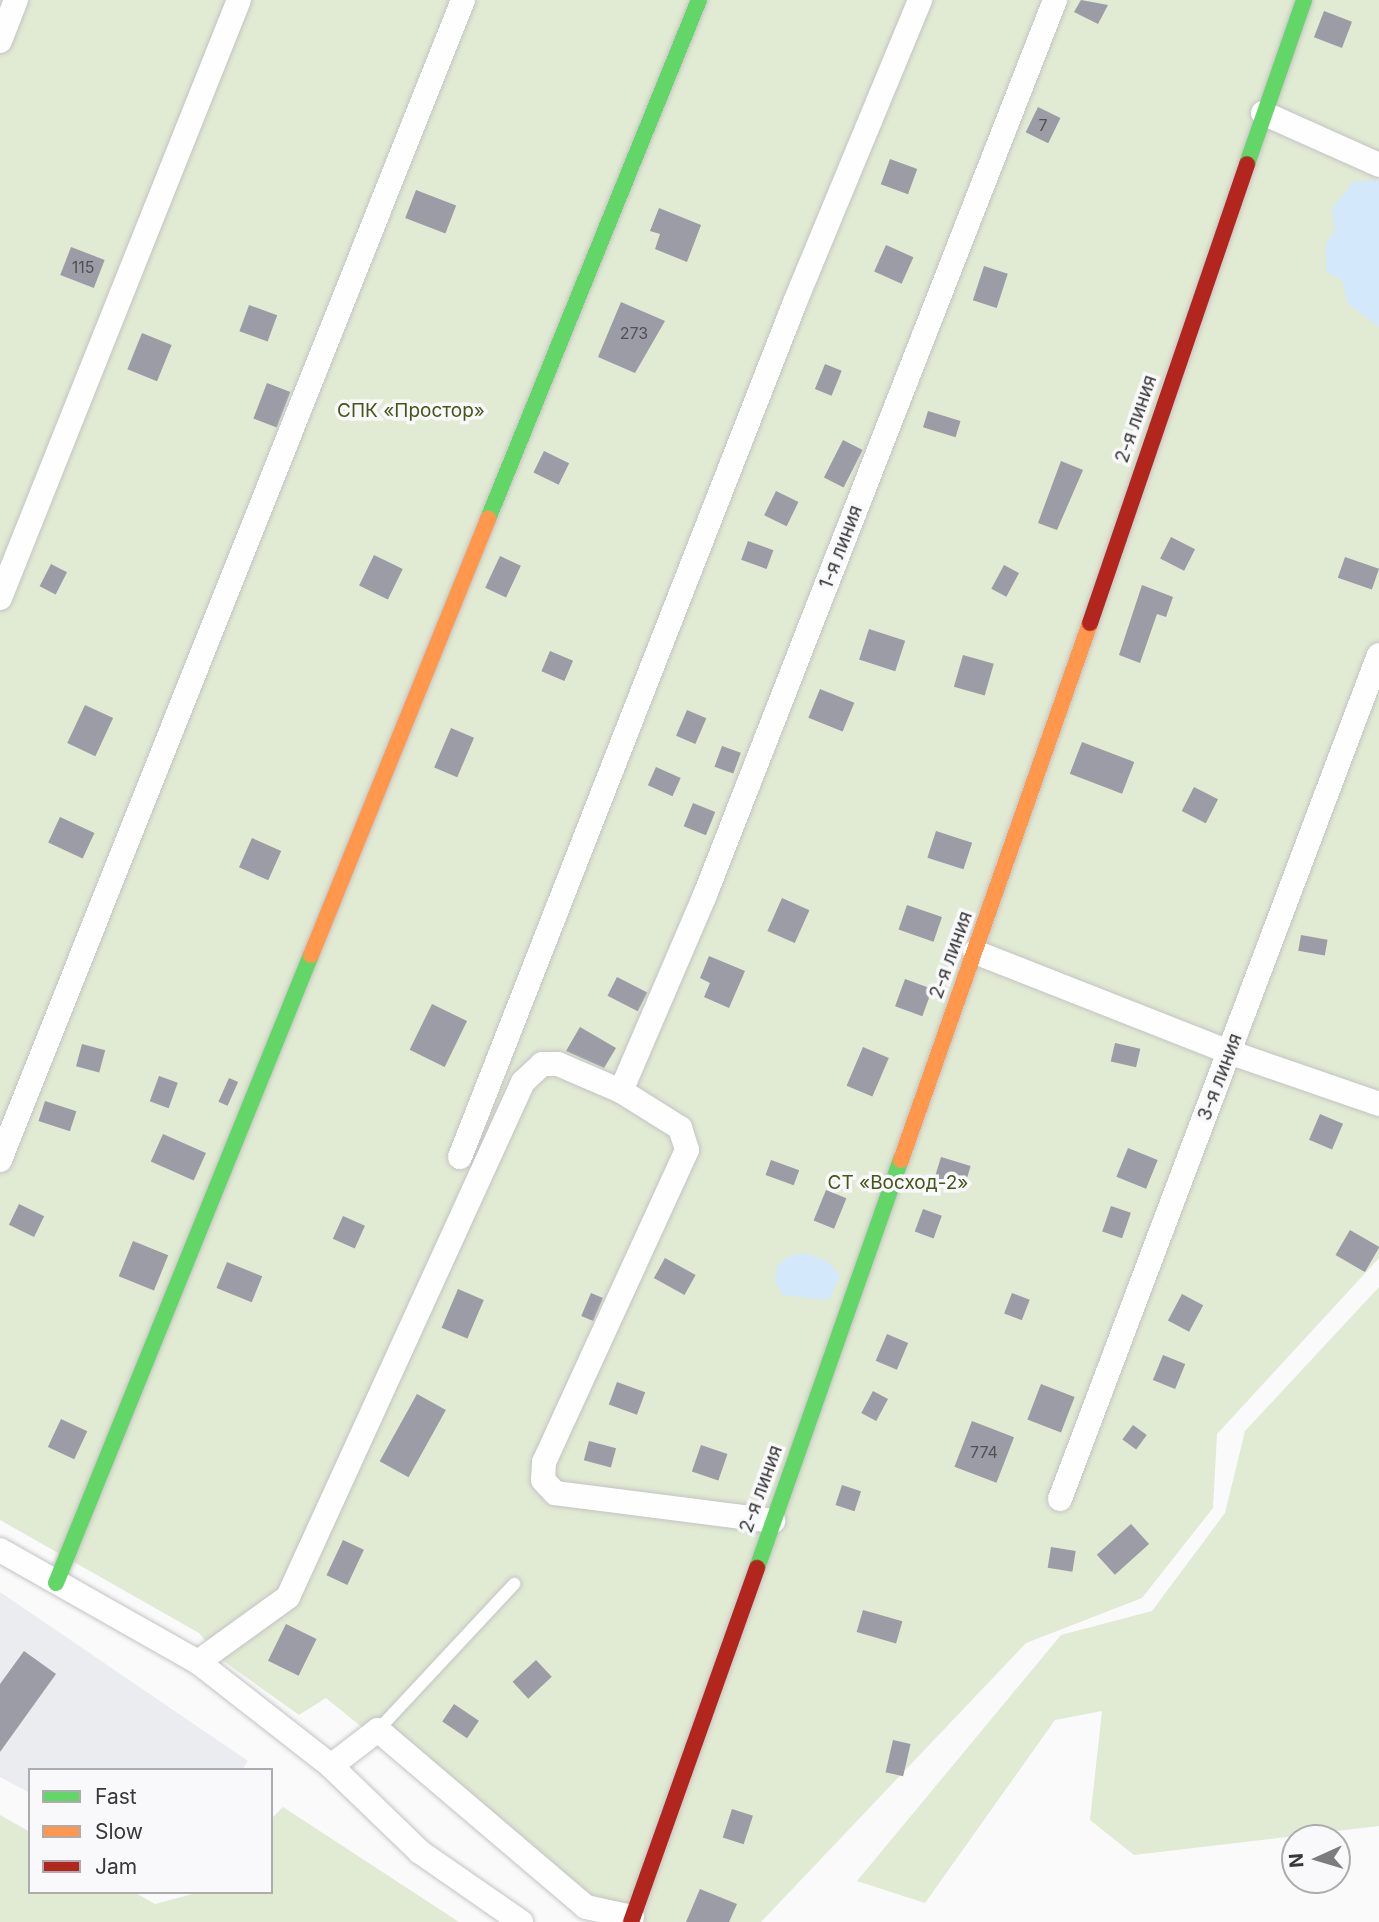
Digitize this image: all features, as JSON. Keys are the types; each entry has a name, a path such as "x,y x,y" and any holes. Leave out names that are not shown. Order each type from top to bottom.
{"street":[{"path":"0,41 16,0"},
{"path":"0,598 239,0"},
{"path":"0,1160 463,0"},
{"path":"56,1583 699,0"},
{"path":"460,1157 795,302 920,0"},
{"name":"1-я линия","path":"621,1091 705,895 1055,0"},
{"name":"2-я линия","path":"631,1919 975,952 1304,0"},
{"path":"1263,113 1379,165"},
{"name":"3-я линия","path":"1060,1499 1379,655"},
{"path":"975,952 1229,1052 1379,1104"},
{"path":"198,1662 288,1597 523,1082 542,1064 558,1064 621,1091 680,1128 687,1150 544,1462 542,1480 555,1493 773,1521"},
{"path":"0,1550 198,1662 331,1766 420,1852 521,1922"},
{"path":"331,1766 378,1730 586,1907 631,1919"}],"lane":[{"path":"378,1730 514,1584"}],"shaded area":[{"path":"0,1592 248,1761 243,1768 28,1768 28,1792 0,1777"}],"green space":[{"path":"0,0 1379,0 1379,1258 1217,1434 1213,1508 1142,1598 1026,1643 761,1922 601,1922 326,1698 299,1715 219,1658 199,1633 0,1520"},
{"path":"1379,1287 1379,1826 1351,1829 1351,1824 1281,1824 1281,1838 1134,1855 1090,1820 1102,1711 1055,1720 925,1903 857,1881 1061,1635 1152,1611 1225,1513 1245,1431"},
{"path":"283,1807 459,1922 0,1922 0,1815 28,1831 28,1894 138,1894 155,1904 192,1894 273,1894 273,1817"}],"water":[{"path":"1378,180 1379,327 1347,303 1342,280 1326,272 1326,245 1335,229 1332,209 1353,182"},
{"path":"806,1253 827,1261 840,1275 829,1300 782,1295 775,1282 777,1266 789,1256"}],"building":[{"path":"1081,0 1108,5 1098,24 1074,12"},
{"path":"1324,11 1352,22 1342,48 1314,37"},
{"path":"1038,107 1060,118 1048,143 1026,132"},
{"path":"890,159 917,169 908,194 881,184"},
{"path":"416,190 456,205 445,233 405,218"},
{"path":"659,208 701,225 687,262 655,249 660,234 650,231"},
{"path":"886,245 913,257 902,284 874,271"},
{"path":"71,247 105,260 94,288 60,275"},
{"path":"984,266 1008,274 997,308 973,300"},
{"path":"621,302 665,321 635,373 598,357"},
{"path":"249,305 277,315 268,342 239,331"},
{"path":"142,333 172,345 157,381 127,369"},
{"path":"825,364 842,371 832,396 815,389"},
{"path":"267,383 290,392 277,427 253,418"},
{"path":"928,411 961,421 956,437 923,427"},
{"path":"843,440 863,450 844,487 824,477"},
{"path":"544,451 569,463 559,485 533,473"},
{"path":"1061,461 1083,470 1057,530 1038,523"},
{"path":"776,491 798,502 787,526 764,515"},
{"path":"1171,537 1195,549 1184,571 1160,558"},
{"path":"748,541 773,550 767,569 741,560"},
{"path":"374,555 403,569 388,600 359,586"},
{"path":"500,556 521,566 506,597 485,588"},
{"path":"1345,557 1379,569 1372,590 1338,578"},
{"path":"51,564 67,572 56,594 40,586"},
{"path":"1004,565 1019,573 1006,597 991,589"},
{"path":"1142,585 1173,597 1166,617 1157,614 1140,663 1119,655"},
{"path":"869,629 905,641 895,671 859,659"},
{"path":"550,651 573,661 564,681 541,671"},
{"path":"963,655 994,664 985,696 954,687"},
{"path":"820,689 854,703 843,732 808,718"},
{"path":"85,705 113,718 95,756 67,743"},
{"path":"687,710 706,718 695,744 676,736"},
{"path":"451,728 474,738 457,777 434,768"},
{"path":"1082,742 1134,762 1122,794 1070,774"},
{"path":"722,746 741,753 733,774 714,767"},
{"path":"656,767 681,778 673,796 648,785"},
{"path":"1194,787 1218,799 1206,823 1182,811"},
{"path":"693,803 715,812 706,835 684,826"},
{"path":"60,817 94,833 83,858 48,842"},
{"path":"936,831 972,843 963,869 927,858"},
{"path":"252,838 281,851 268,880 239,867"},
{"path":"782,898 809,910 795,943 767,931"},
{"path":"907,905 942,917 934,942 899,930"},
{"path":"1301,935 1328,940 1325,955 1298,951"},
{"path":"709,956 745,971 729,1008 704,997 710,983 700,978"},
{"path":"617,977 647,992 638,1011 607,996"},
{"path":"905,979 932,989 922,1016 895,1006"},
{"path":"432,1004 467,1021 445,1067 410,1050"},
{"path":"580,1027 616,1048 604,1068 566,1051"},
{"path":"1115,1043 1140,1049 1136,1067 1111,1062"},
{"path":"82,1044 105,1050 99,1072 76,1066"},
{"path":"863,1047 889,1058 872,1097 847,1086"},
{"path":"159,1076 178,1083 169,1108 150,1101"},
{"path":"229,1078 238,1082 228,1106 218,1102"},
{"path":"45,1101 76,1111 70,1131 39,1121"},
{"path":"1320,1114 1343,1124 1332,1150 1309,1140"},
{"path":"163,1134 206,1153 194,1181 151,1161"},
{"path":"1128,1148 1158,1160 1146,1189 1116,1177"},
{"path":"941,1157 971,1166 964,1188 934,1179"},
{"path":"771,1160 799,1170 794,1185 766,1175"},
{"path":"826,1190 846,1198 834,1229 814,1221"},
{"path":"19,1204 44,1216 34,1237 9,1225"},
{"path":"1111,1206 1131,1213 1122,1238 1102,1232"},
{"path":"923,1209 942,1216 934,1238 915,1232"},
{"path":"343,1216 365,1226 355,1249 333,1239"},
{"path":"1350,1230 1379,1247 1365,1272 1336,1255"},
{"path":"133,1241 168,1255 154,1290 119,1276"},
{"path":"665,1258 696,1275 684,1295 654,1278"},
{"path":"227,1262 262,1276 252,1302 217,1288"},
{"path":"458,1289 484,1300 467,1339 442,1328"},
{"path":"591,1293 603,1298 593,1321 581,1316"},
{"path":"1012,1293 1030,1300 1022,1320 1004,1314"},
{"path":"1182,1294 1203,1305 1189,1332 1168,1320"},
{"path":"887,1334 908,1343 897,1370 876,1361"},
{"path":"1163,1355 1185,1364 1175,1389 1153,1380"},
{"path":"617,1382 645,1392 637,1415 609,1405"},
{"path":"1041,1384 1075,1397 1061,1432 1027,1419"},
{"path":"873,1391 888,1399 876,1421 861,1413"},
{"path":"417,1394 446,1410 409,1477 380,1461"},
{"path":"61,1419 87,1431 74,1459 48,1447"},
{"path":"972,1421 1014,1437 996,1483 954,1467"},
{"path":"1133,1425 1147,1435 1136,1450 1122,1440"},
{"path":"589,1441 616,1448 611,1468 584,1460"},
{"path":"701,1445 727,1454 718,1481 692,1471"},
{"path":"842,1485 861,1491 855,1511 836,1505"},
{"path":"1131,1524 1149,1544 1115,1575 1097,1555"},
{"path":"343,1540 364,1550 347,1585 327,1575"},
{"path":"1051,1547 1076,1551 1072,1572 1048,1568"},
{"path":"863,1610 902,1621 896,1643 857,1632"},
{"path":"286,1624 317,1639 299,1676 268,1661"},
{"path":"24,1651 56,1674 0,1752 0,1684"},
{"path":"536,1660 552,1677 528,1699 513,1682"},
{"path":"454,1704 479,1721 467,1738 442,1721"},
{"path":"893,1740 911,1744 903,1776 886,1772"},
{"path":"732,1809 753,1816 744,1844 723,1838"},
{"path":"700,1889 737,1904 729,1922 686,1922"}],"traffic: fast":[{"path":"488,519 699,0"},
{"path":"1247,164 1304,0"},
{"path":"56,1583 311,955"},
{"path":"757,1568 901,1160"}],"traffic: slow":[{"path":"311,955 488,519"},
{"path":"901,1160 1090,623"}],"traffic: jam":[{"path":"1090,623 1247,164"},
{"path":"631,1922 757,1568"}],"park label":[{"name":"СПК «Простор»","path":"411,411"},
{"name":"СТ «Восход-2»","path":"898,1183"}]}
